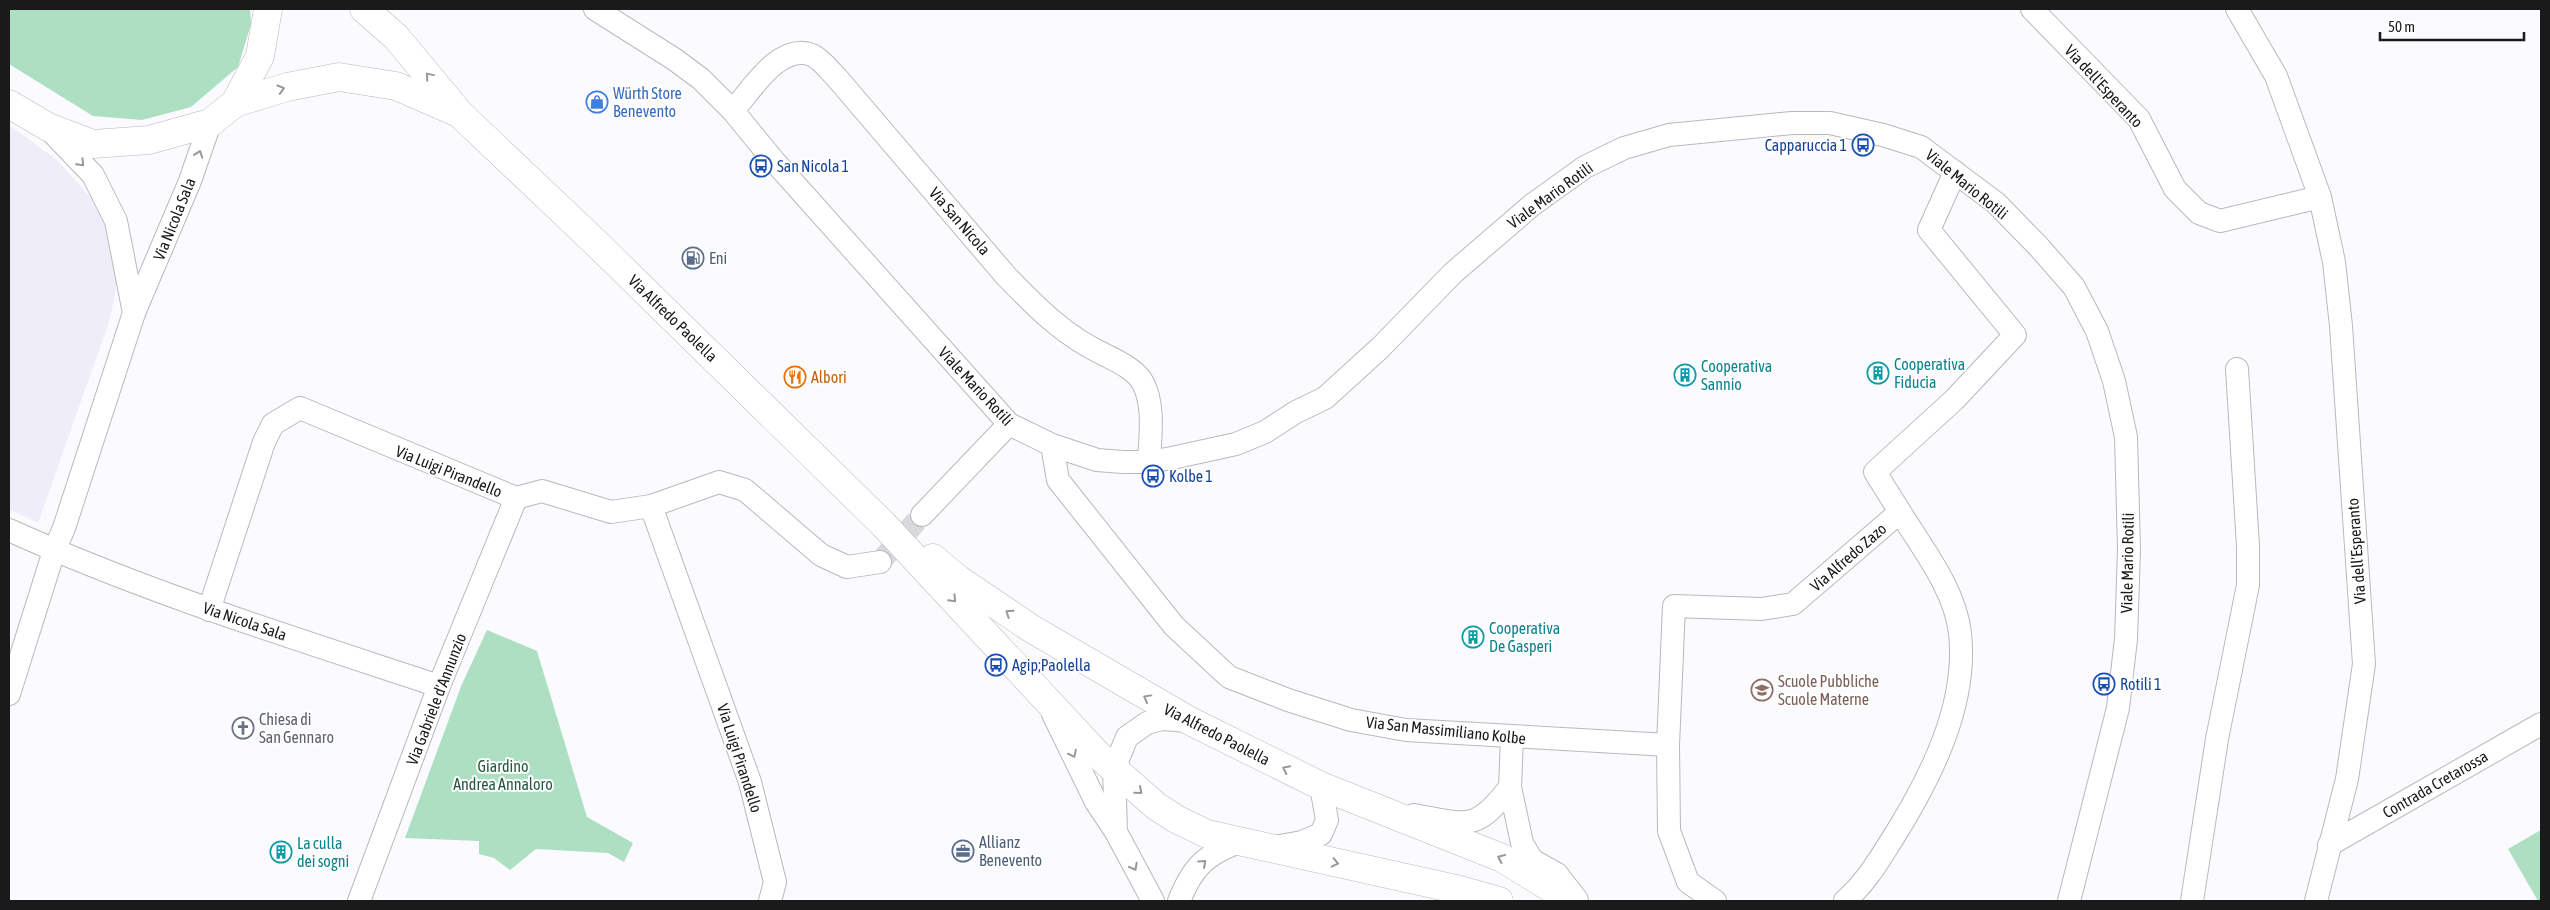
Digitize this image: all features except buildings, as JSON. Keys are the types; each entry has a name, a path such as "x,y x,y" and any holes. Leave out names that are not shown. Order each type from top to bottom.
{"main road":[{"path":"9,104 48,127 94,144 150,140 210,123 235,103 260,56 268,9"},
{"name":"Via Alfredo Paolella","path":"364,9 396,37 460,114 609,256 884,525 1097,754 1156,806 1176,820 1207,834 1499,901"},
{"name":"Via Alfredo Paolella","path":"235,103 287,87 339,77 396,86 460,114"},
{"name":"Via Alfredo Paolella","path":"884,525 1032,629 1190,721 1321,786 1502,858 1572,901"}],"street":[{"name":"Viale Mario Rotili","path":"595,9 674,59 701,79 733,111 774,161 1009,424 1052,445 1096,460 1149,462 1236,444 1265,432 1296,412 1324,398 1380,348 1453,273 1495,235 1585,167 1624,148 1669,135 1792,123 1830,123 1883,135 1921,147 1996,203 2038,246 2074,287 2100,340 2114,381 2126,437 2129,549 2126,639 2118,708 2069,901"},
{"name":"Via dell'Esperanto","path":"2032,9 2139,119 2175,189 2199,214 2220,221 2320,197"},
{"name":"Via dell'Esperanto","path":"2237,9 2276,76 2320,197 2334,262 2341,326 2364,664 2347,779 2316,901"},
{"name":"Via San Nicola","path":"733,111 783,56 800,52 814,55 837,78 1006,276 1058,328 1081,343 1123,364 1142,381 1148,396 1150,424 1149,462"},
{"name":"Via Nicola Sala","path":"9,694 54,551 64,528 134,313 190,181 210,123"},
{"name":"Via Nicola Sala","path":"48,127 93,175 116,221 134,313"},
{"path":"1900,512 1875,472 1954,400 2015,335 1929,230 1955,172"},
{"path":"2192,901 2217,739 2248,585 2248,546 2237,369"},
{"name":"Via Luigi Pirandello","path":"209,610 264,442 273,424 300,408 516,498 542,491 611,512 651,506 750,782 775,882 770,901"},
{"path":"922,515 1009,424"},
{"name":"Via San Massimiliano Kolbe","path":"1052,445 1058,480 1174,626 1230,678 1288,700 1351,720 1406,730 1512,738 1668,745"},
{"path":"651,506 719,482 746,490 821,555 846,567 880,562"},
{"name":"Via Gabriele d'Annunzio","path":"359,901 439,686 516,498"},
{"name":"Via Alfredo Zazo","path":"1715,901 1688,882 1669,831 1668,745 1674,606 1761,609 1793,604 1900,512 1940,577 1951,603 1960,632 1960,672 1954,704 1921,792 1864,884 1845,901"},
{"path":"9,530 54,551"},
{"name":"Via Nicola Sala","path":"54,551 209,610 439,686"},
{"path":"1043,695 1096,802 1116,832 1153,901"},
{"path":"1116,832 1114,769 1127,737 1147,723 1162,719 1190,721"},
{"name":"Contrada Cretarossa","path":"2329,845 2541,724"},
{"path":"1512,738 1510,787 1522,843 1532,860 1557,874 1578,901"},
{"path":"1271,848 1302,842 1321,834 1327,820 1321,786"},
{"path":"1372,807 1459,824 1472,823 1491,810 1510,787"},
{"path":"1180,901 1191,873 1218,850 1242,841"}],"shaded area":[{"path":"9,125 57,160 91,198 104,223 117,273 115,295 109,322 38,523 9,509"}],"green space":[{"path":"9,9 250,9 251,24 238,67 191,107 142,120 93,116 9,64"},
{"name":"Giardino Andrea Annaloro","path":"487,630 537,651 587,817 633,843 624,862 608,853 536,849 510,870 494,858 479,854 479,841 405,838 462,684"},
{"path":"2541,830 2541,901 2538,901 2508,849"}],"tunnel":[{"path":"880,562 922,515"}],"place":[{"name":"Würth Store Benevento","path":"597,102"},
{"name":"Capparuccia 1","path":"1863,145"},
{"name":"San Nicola 1","path":"761,166"},
{"name":"Eni","path":"693,258"},
{"name":"Cooperativa Fiducia","path":"1878,373"},
{"name":"Cooperativa Sannio","path":"1685,375"},
{"name":"Albori","path":"795,377"},
{"name":"Kolbe 1","path":"1153,476"},
{"name":"Cooperativa De Gasperi","path":"1473,637"},
{"name":"Agip;Paolella","path":"996,665"},
{"name":"Rotili 1","path":"2104,684"},
{"name":"Scuole Pubbliche Scuole Materne","path":"1762,690"},
{"name":"Chiesa di San Gennaro","path":"243,728"},
{"name":"Allianz Benevento","path":"963,851"},
{"name":"La culla dei sogni","path":"281,852"}]}
